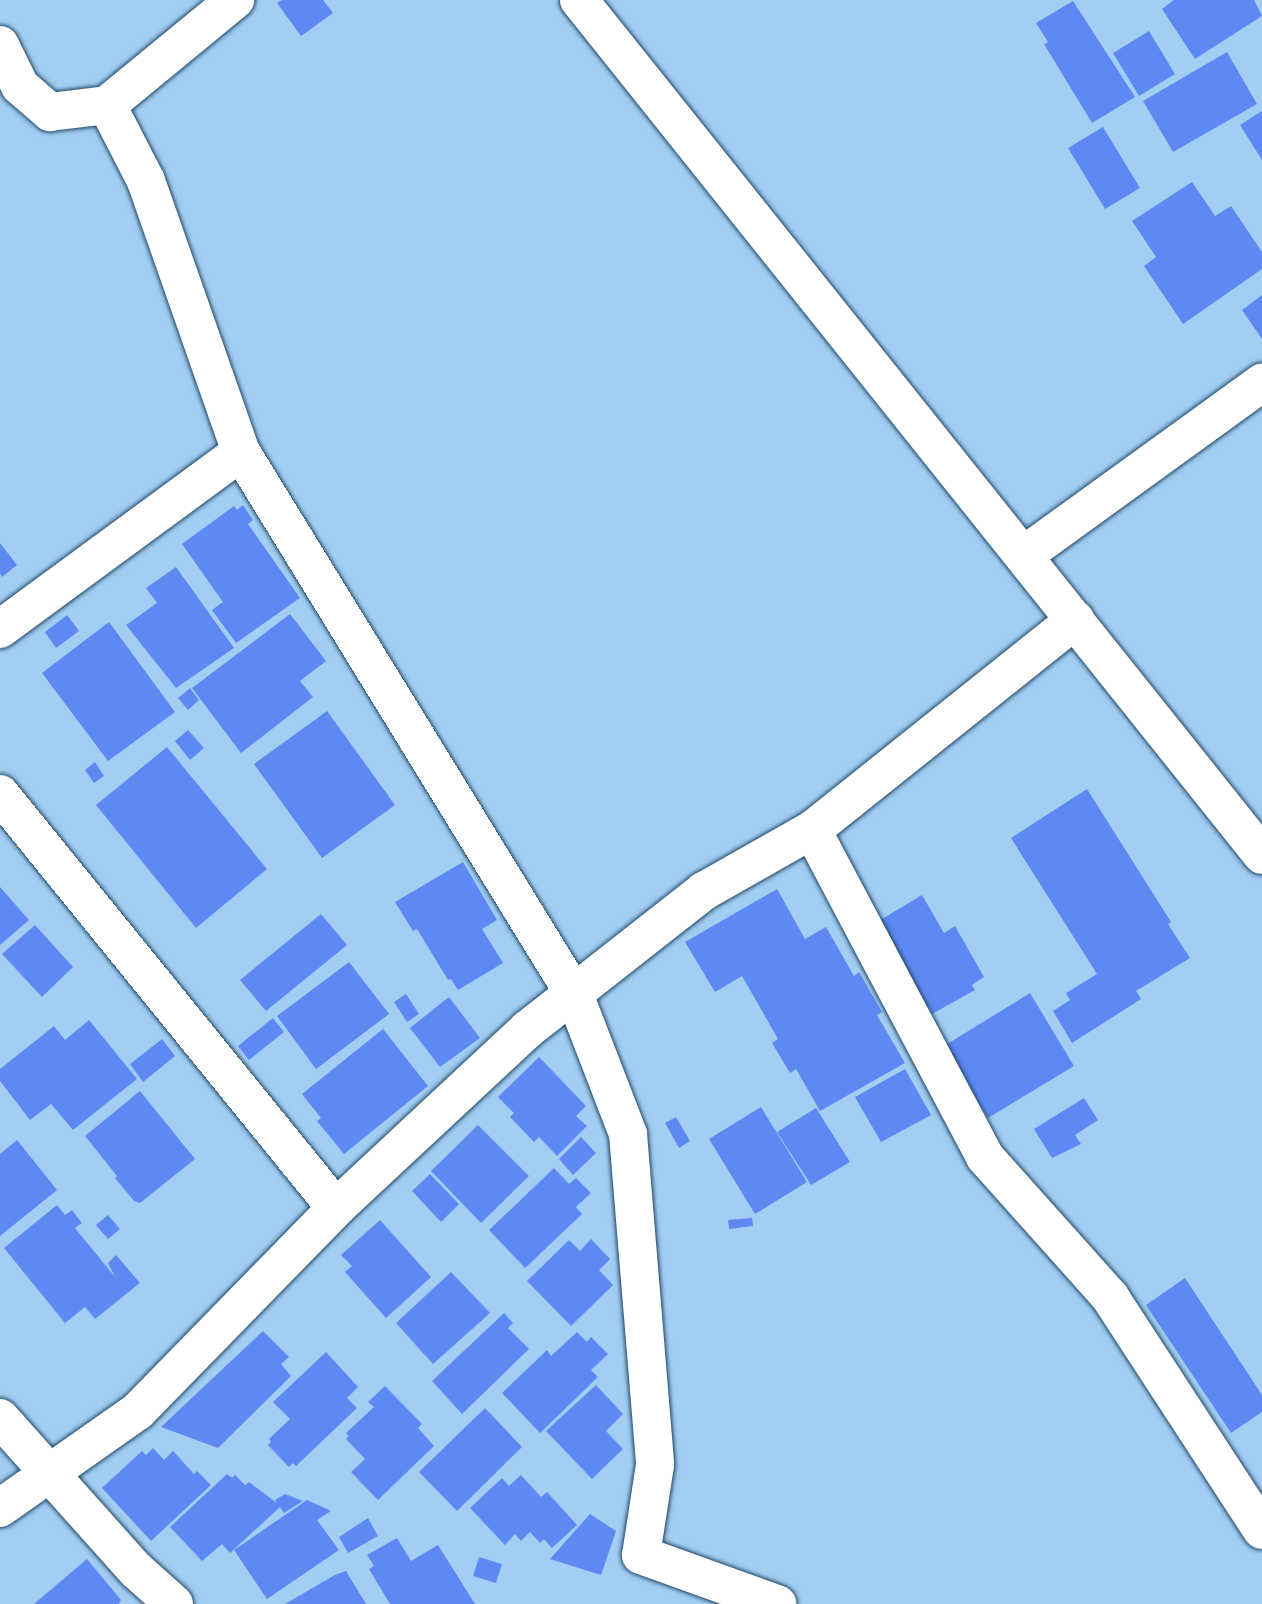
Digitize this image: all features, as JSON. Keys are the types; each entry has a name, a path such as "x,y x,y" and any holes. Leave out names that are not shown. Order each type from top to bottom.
{"street":[{"path":"0,46 10,93 50,112 107,105 235,0"},
{"path":"579,0 1262,855"},
{"path":"107,105 146,181 241,452 574,994 628,1134 655,1465 641,1555 777,1604"},
{"path":"1024,555 1262,383"},
{"path":"0,629 241,452"},
{"path":"0,1508 138,1411 336,1208 528,1029 704,891 812,830 1075,620"},
{"path":"0,794 336,1208"},
{"path":"812,830 985,1157 1110,1297 1262,1530"},
{"path":"0,1418 48,1476 136,1570 174,1604"}],"building":[{"path":"282,0 323,0 333,13 301,36 277,3"},
{"path":"1174,0 1254,0 1262,16 1195,59 1162,9"},
{"path":"1073,1 1135,97 1092,123 1044,44 1048,42 1036,23"},
{"path":"1149,31 1175,74 1139,96 1113,53"},
{"path":"1227,52 1257,104 1173,152 1143,101"},
{"path":"1262,111 1262,160 1240,125"},
{"path":"1103,127 1140,188 1105,209 1068,148"},
{"path":"1192,182 1215,216 1231,206 1262,252 1262,269 1183,324 1144,266 1156,257 1132,221"},
{"path":"1262,295 1262,339 1242,310"},
{"path":"243,505 253,520 248,524 300,598 236,643 212,610 223,602 182,544 234,506 237,510"},
{"path":"0,543 17,565 2,577 0,573"},
{"path":"176,567 234,648 176,688 126,625 157,603 146,588"},
{"path":"290,614 326,661 300,681 313,697 241,753 192,688"},
{"path":"67,615 79,631 56,648 45,632"},
{"path":"109,622 175,712 108,761 42,673"},
{"path":"190,688 199,700 188,710 178,698"},
{"path":"327,711 395,805 322,858 254,764"},
{"path":"188,730 204,748 190,760 175,741"},
{"path":"167,747 267,869 196,928 96,805"},
{"path":"95,762 104,776 94,783 85,770"},
{"path":"1087,789 1171,922 1168,924 1190,958 1136,991 1141,999 1072,1043 1053,1011 1070,1000 1066,993 1097,974 1011,838"},
{"path":"463,862 497,920 482,929 503,963 458,990 451,979 448,980 417,929 413,931 395,902"},
{"path":"0,887 29,920 0,945"},
{"path":"777,889 805,939 826,927 854,976 859,972 882,1012 877,1015 905,1063 820,1111 796,1069 790,1073 772,1043 778,1039 742,976 715,992 685,942"},
{"path":"922,895 944,933 955,926 984,977 972,985 975,990 932,1014 928,1006 922,1011 872,925"},
{"path":"321,914 347,945 266,1011 240,980"},
{"path":"35,925 73,967 42,997 2,954"},
{"path":"349,962 389,1014 316,1069 277,1016"},
{"path":"1030,993 1074,1066 988,1118 944,1046"},
{"path":"406,994 419,1014 407,1022 394,1002"},
{"path":"449,997 480,1038 440,1067 410,1028"},
{"path":"273,1018 284,1032 249,1060 238,1046"},
{"path":"89,1020 137,1079 73,1130 51,1104 30,1120 0,1081 0,1069 54,1026 65,1040"},
{"path":"383,1029 428,1086 344,1154 317,1121 321,1118 302,1094"},
{"path":"162,1039 175,1056 143,1082 130,1064"},
{"path":"539,1057 586,1106 576,1116 587,1126 557,1156 539,1137 534,1142 510,1117 514,1113 498,1097"},
{"path":"905,1069 931,1115 881,1142 855,1097"},
{"path":"140,1091 195,1159 140,1203 134,1201 115,1178 117,1176 85,1136"},
{"path":"1084,1098 1098,1120 1075,1135 1081,1144 1052,1158 1034,1129"},
{"path":"761,1107 807,1182 755,1214 709,1139"},
{"path":"816,1108 850,1162 811,1185 777,1132"},
{"path":"676,1117 690,1141 679,1148 665,1123"},
{"path":"478,1125 529,1176 481,1223 431,1171"},
{"path":"581,1137 596,1153 573,1175 559,1159"},
{"path":"17,1140 57,1190 0,1236 0,1154"},
{"path":"554,1168 569,1184 576,1178 591,1193 576,1207 582,1214 525,1268 489,1230"},
{"path":"430,1174 459,1204 441,1222 412,1191"},
{"path":"57,1205 65,1215 72,1210 82,1223 75,1228 115,1277 108,1263 116,1255 140,1283 95,1319 85,1307 65,1323 4,1248"},
{"path":"108,1215 120,1229 108,1239 96,1225"},
{"path":"752,1218 753,1226 729,1229 728,1220"},
{"path":"380,1220 431,1277 386,1318 345,1272 352,1266 341,1255"},
{"path":"591,1239 610,1259 599,1270 613,1285 571,1326 527,1281 569,1240 580,1251"},
{"path":"451,1272 490,1313 433,1364 396,1323"},
{"path":"1185,1278 1262,1395 1262,1412 1231,1433 1146,1305"},
{"path":"504,1313 513,1323 508,1328 529,1349 462,1414 432,1381"},
{"path":"263,1331 289,1357 281,1364 291,1376 218,1448 161,1427"},
{"path":"577,1332 587,1342 591,1337 608,1354 591,1370 598,1377 540,1433 502,1393 547,1350 551,1356"},
{"path":"326,1352 358,1387 347,1398 357,1408 296,1466 293,1463 289,1467 268,1445 271,1442 269,1439 290,1419 273,1402"},
{"path":"596,1385 623,1414 606,1431 623,1449 592,1479 546,1431"},
{"path":"385,1386 422,1424 418,1428 434,1446 378,1500 351,1472 365,1459 346,1439 349,1436 346,1433 374,1407 368,1402"},
{"path":"485,1408 522,1447 457,1511 419,1472"},
{"path":"153,1448 164,1460 173,1451 194,1474 197,1471 211,1485 151,1541 102,1488 142,1451 146,1455"},
{"path":"227,1474 232,1478 235,1475 245,1485 249,1482 277,1503 275,1500 285,1494 303,1501 284,1513 280,1507 230,1553 222,1544 202,1561 170,1527"},
{"path":"521,1475 541,1497 547,1492 577,1525 552,1548 544,1539 540,1543 530,1532 521,1541 515,1534 505,1545 470,1508 502,1478 509,1486"},
{"path":"307,1500 331,1511 317,1520 339,1550 267,1599 234,1550"},
{"path":"590,1514 616,1531 601,1575 550,1559"},
{"path":"368,1518 378,1536 348,1553 339,1537"},
{"path":"397,1538 411,1561 438,1545 475,1604 390,1604 369,1569 374,1566 367,1555"},
{"path":"479,1557 502,1564 496,1583 473,1576"},
{"path":"87,1559 121,1600 119,1604 34,1604"},
{"path":"346,1571 366,1604 285,1604 335,1575"}]}
